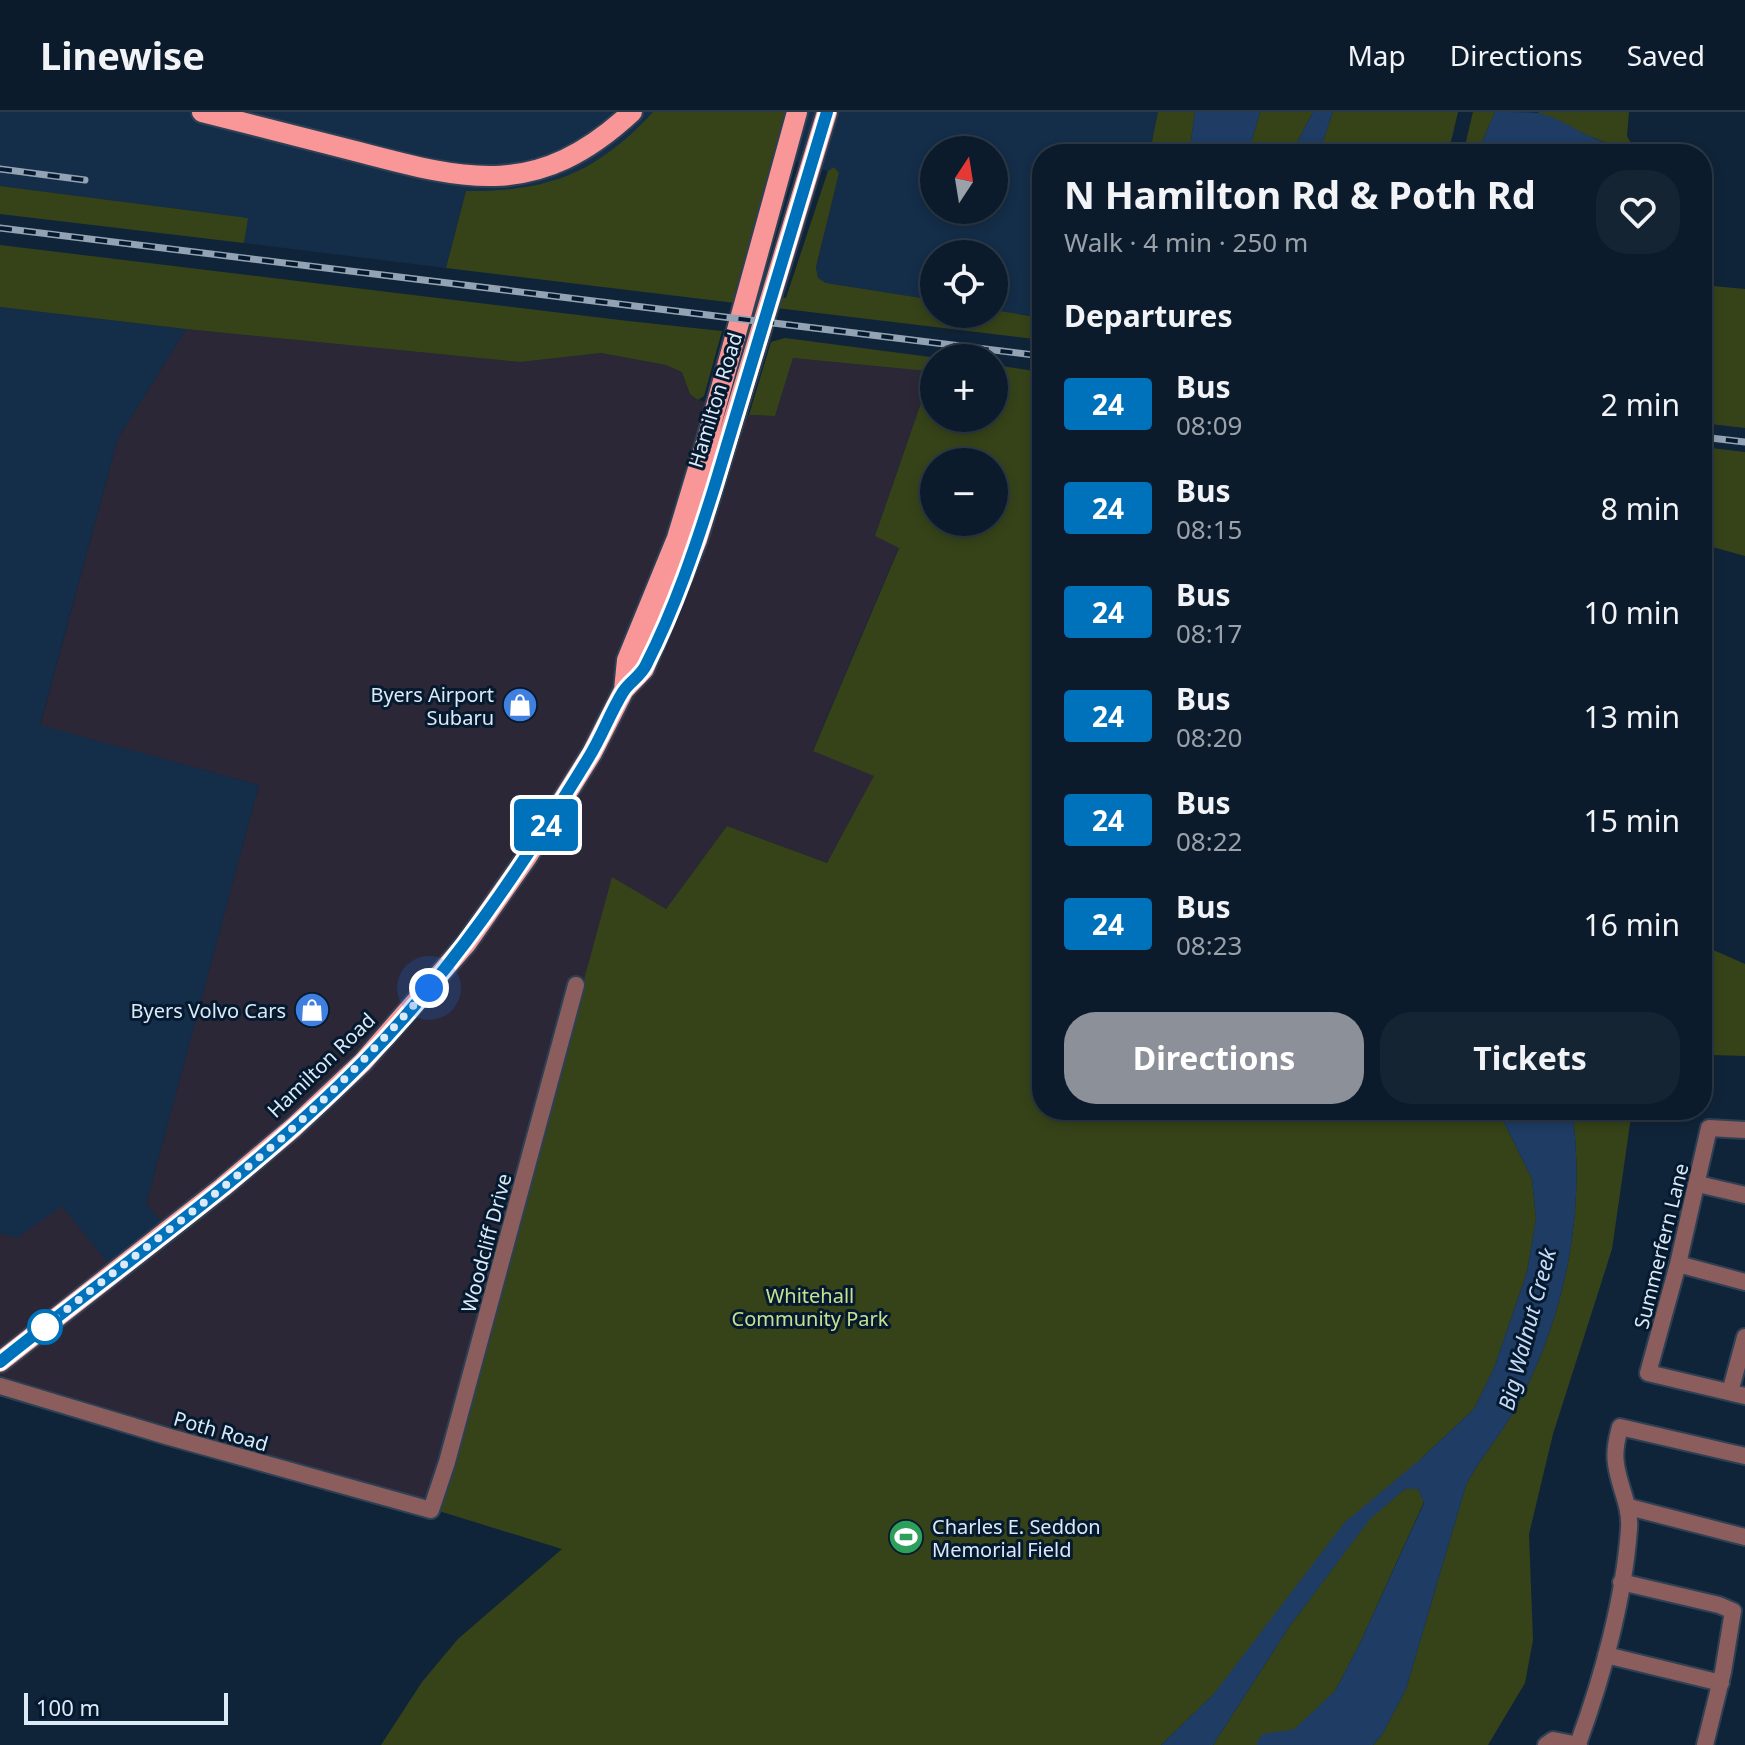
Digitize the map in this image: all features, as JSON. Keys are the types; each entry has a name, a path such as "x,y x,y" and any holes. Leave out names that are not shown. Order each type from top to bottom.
{"main road":[{"path":"202,112 392,161 475,177 519,174 561,161 599,140 632,112"},
{"name":"Hamilton Road","path":"624,690 627,660 677,538 707,439 797,112"},
{"name":"Hamilton Road","path":"0,1362 223,1187 293,1128 363,1062 449,964 493,908 592,753 624,690 644,669 697,540 827,112"}],"street":[{"name":"Woodcliff Drive","path":"431,1510 437,1501 576,985"},
{"name":"Summerfern Lane","path":"1738,1394 1648,1373 1698,1184 1709,1128 1745,1130"},
{"path":"1698,1184 1745,1195"},
{"path":"1678,1264 1745,1282"},
{"path":"1738,1394 1745,1337"},
{"name":"Poth Road","path":"0,1386 431,1510"},
{"path":"1546,1745 1553,1740 1578,1745 1606,1655 1629,1529 1629,1507 1616,1464 1620,1427 1745,1456"},
{"path":"1629,1507 1745,1537"},
{"path":"1726,1532 1745,1529"},
{"path":"1621,1582 1733,1611 1721,1683 1705,1745"},
{"path":"1606,1655 1721,1683"}],"shaded area":[{"path":"0,112 653,112 632,135 607,155 574,173 536,187 466,191 446,268 244,243 247,218 0,186"},
{"path":"786,112 1158,112 1152,141 1154,144 1032,144 1032,316 1008,312 1008,240 920,240 920,298 826,283 818,278 816,267 839,173 834,167 828,171 777,156"},
{"path":"0,307 186,329 118,438 40,725 259,785 146,1204 166,1227 115,1272 62,1206 17,1238 0,1233"},
{"path":"186,329 520,362 601,353 666,365 683,372 690,393 698,400 749,415 775,416 793,358 920,370 920,406 875,536 899,547 813,750 875,776 827,863 727,826 666,909 612,878 439,1511 0,1382 0,1233 17,1237 62,1205 165,1227 146,1204 259,785 40,726 118,438"}],"green space":[{"path":"653,112 786,112 777,156 735,292 786,298 828,171 834,167 839,173 816,267 818,278 826,283 920,298 920,325 446,268 466,191 522,188 546,183 591,164 612,150"},
{"path":"1158,112 1195,112 1190,144 1154,144 1152,141"},
{"path":"1260,112 1313,112 1296,144 1251,144"},
{"path":"1333,112 1458,112 1450,144 1321,144"},
{"path":"1473,112 1495,112 1481,144 1465,144"},
{"path":"1537,112 1629,112 1627,136 1631,144 1609,144"},
{"path":"0,186 248,218 244,243 0,214"},
{"path":"0,245 722,331 704,396 698,400 690,394 682,372 666,365 601,353 520,362 0,307"},
{"path":"1712,286 1745,289 1745,428 1712,424"},
{"path":"1008,312 1032,316 1032,339 943,328 1008,328"},
{"name":"Whitehall Community Park","path":"785,338 920,356 920,370 793,358 775,416 749,415 771,342"},
{"name":"Whitehall Community Park","path":"1008,367 1032,371 1032,1120 1503,1120 1532,1179 1536,1219 1527,1272 1494,1368 1474,1409 1423,1457 1213,1695 1161,1745 381,1745 422,1682 458,1639 562,1549 439,1511 612,877 666,909 727,826 827,863 874,776 813,751 899,548 875,536 920,406 920,432 1008,432"},
{"path":"1712,448 1745,452 1745,556 1712,547"},
{"path":"1712,949 1745,964 1745,1056 1712,1055"},
{"path":"1573,1120 1631,1120 1612,1249 1553,1434 1529,1534 1533,1640 1525,1683 1488,1745 1373,1745 1382,1735 1406,1689 1466,1485 1513,1413 1546,1342 1567,1266 1576,1188"},
{"path":"1405,1489 1418,1489 1424,1502 1360,1643 1307,1745 1213,1745 1289,1627 1370,1518"}],"water":[{"path":"1195,112 1260,112 1251,144 1190,144"},
{"path":"1313,112 1333,112 1321,144 1296,144"},
{"path":"1495,112 1539,113 1609,143 1609,144 1481,144"},
{"path":"1503,1120 1573,1120 1576,1188 1573,1227 1558,1305 1531,1378 1513,1413 1466,1485 1406,1689 1382,1735 1373,1745 1307,1745 1360,1643 1424,1503 1418,1489 1405,1489 1370,1519 1289,1627 1213,1745 1161,1745 1213,1695 1344,1523 1423,1457 1474,1409 1494,1368 1527,1272 1536,1219 1532,1179"}],"waterway":[{"name":"Big Walnut Creek","path":"1269,1745 1299,1741 1343,1700"}],"railway":[{"path":"0,169 85,180"},
{"path":"0,228 1032,355"},
{"path":"1712,438 1745,442"}],"bus line":[{"name":"24","path":"0,1362 223,1187 293,1128 363,1062 466,944 527,857 592,753 624,690 644,669 672,605 715,485 827,112"}],"place":[{"name":"Byers Airport Subaru","path":"520,705"},
{"name":"Byers Volvo Cars","path":"312,1010"},
{"name":"Charles E. Seddon Memorial Field","path":"906,1537"}],"route":[{"path":"45,1327 293,1128 363,1062 429,988"}]}
